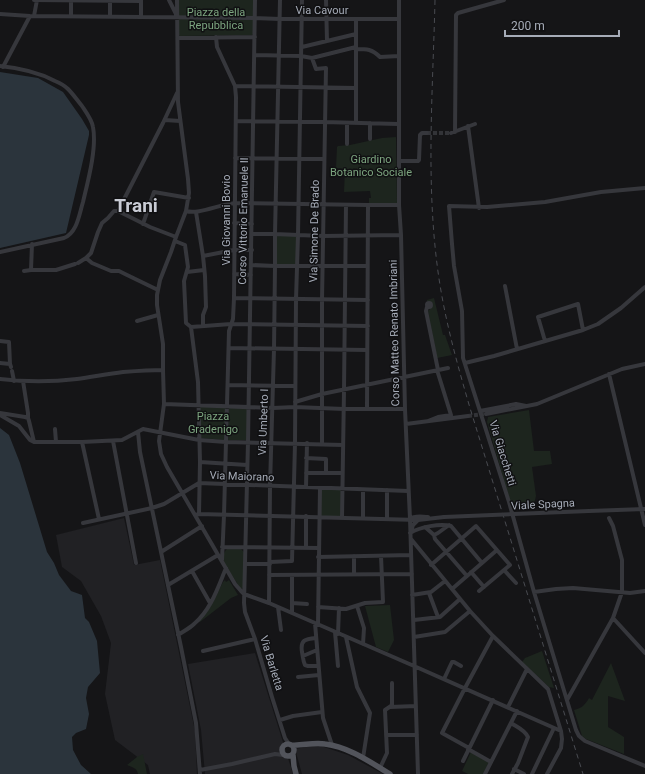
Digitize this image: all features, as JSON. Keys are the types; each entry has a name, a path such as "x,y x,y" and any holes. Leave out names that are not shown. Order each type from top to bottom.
{"main road":[{"path":"289,749 320,743 332,745 346,749 390,774"},
{"name":"Via Barletta","path":"289,749 296,774"}],"street":[{"path":"0,252 64,238 73,232 79,217 88,184 93,156 94,133 92,124 84,110 65,86 37,73 1,66 32,16 36,0 141,0 141,17"},
{"path":"71,0 71,16"},
{"path":"110,0 110,16"},
{"path":"169,0 177,17"},
{"path":"177,0 178,91 189,198 172,252 160,280 156,298 163,344 164,404 159,441 161,454 167,467 197,515 218,555 241,592 493,700 561,731"},
{"path":"178,38 255,37 255,0"},
{"path":"275,234 280,0"},
{"path":"245,564 292,561 302,0"},
{"path":"326,0 327,41"},
{"name":"Corso Matteo Renato Imbriani","path":"399,0 399,205 418,774"},
{"path":"475,124 453,132 456,16 457,13 495,1 504,0"},
{"name":"Via Cavour","path":"0,14 32,16 399,19"},
{"path":"356,19 356,123"},
{"path":"302,47 356,34"},
{"name":"Via Giovanni Bovio","path":"216,37 217,46 235,86 234,298 233,319 229,331 228,406"},
{"name":"Corso Vittorio Emanuele II","path":"249,406 255,37"},
{"path":"255,55 302,56 312,58 356,48 369,49 380,57 399,56"},
{"name":"Via Simone De Brado","path":"312,58 316,69 326,68 322,300 322,444"},
{"path":"235,86 356,88"},
{"path":"118,211 165,120 178,91"},
{"path":"165,120 180,121"},
{"path":"236,121 398,124"},
{"path":"347,123 347,144"},
{"path":"370,123 370,139"},
{"path":"468,126 479,208 545,202 602,192 645,188"},
{"path":"398,161 418,161 420,135 422,133 427,133"},
{"path":"235,158 324,159"},
{"path":"143,224 154,192 189,198"},
{"path":"186,211 196,212 223,204 235,203 399,205"},
{"path":"342,518 346,205"},
{"path":"367,409 368,205"},
{"name":"Via Giacchetti","path":"479,208 449,206 454,266 462,311 463,356 465,363 509,502 534,592 577,733 580,737 587,741 645,766"},
{"path":"24,271 57,270 76,264 86,258 91,252 102,223 114,211 118,211 175,239 185,246 188,267 184,281 186,323 191,327 231,324 368,326"},
{"path":"196,212 204,270 206,307 203,315 203,326"},
{"path":"234,223 252,224"},
{"path":"252,234 323,236 401,235"},
{"name":"Via Umberto I","path":"269,603 275,234"},
{"path":"30,270 32,244"},
{"path":"203,256 234,250 252,250"},
{"path":"86,258 92,264 111,271 118,271 158,290"},
{"path":"251,265 367,266"},
{"path":"187,272 204,270"},
{"path":"234,274 251,275"},
{"path":"505,286 517,349"},
{"path":"465,363 583,330 603,322 645,287"},
{"path":"234,298 368,300"},
{"path":"545,341 538,317 578,304 583,330"},
{"path":"427,307 426,311 438,370 451,415 438,417 428,421"},
{"path":"137,321 158,315"},
{"path":"191,327 198,382 200,462 197,515"},
{"path":"0,341 9,342 14,381"},
{"path":"229,348 367,350"},
{"path":"0,363 11,367"},
{"path":"486,414 543,402 609,374 628,367 645,364"},
{"path":"295,405 322,394 448,368"},
{"path":"0,379 14,381 57,380 127,371 163,370"},
{"path":"609,374 643,508 645,525"},
{"path":"23,381 28,418 34,442"},
{"path":"228,385 295,386"},
{"path":"164,404 273,408 295,405 344,409 405,409"},
{"path":"480,411 516,404 529,406"},
{"path":"222,560 228,406"},
{"path":"248,442 249,406"},
{"path":"0,414 28,418"},
{"path":"0,414 19,426 30,440 34,442 124,440 141,430 145,430 199,440 226,442 343,444"},
{"path":"406,424 468,416"},
{"path":"55,429 56,442"},
{"path":"138,432 140,450 196,723 200,772 275,754 289,749"},
{"path":"113,441 136,563"},
{"path":"82,442 99,519"},
{"name":"Via Barletta","path":"248,442 244,594 245,612 255,639 289,749"},
{"path":"306,443 306,487"},
{"path":"306,458 326,458 326,473"},
{"path":"200,462 247,465"},
{"path":"306,473 342,473"},
{"name":"Via Maiorano","path":"83,523 164,504 199,483 408,491"},
{"path":"320,488 316,638 322,712 332,745"},
{"path":"363,518 364,490"},
{"path":"387,490 387,519"},
{"path":"409,506 416,514 426,517"},
{"name":"Viale Spagna","path":"410,519 415,516 444,517 643,508"},
{"path":"197,515 410,519"},
{"path":"306,516 306,548"},
{"name":"Viale Spagna","path":"410,519 418,520 444,517"},
{"path":"567,700 613,618 622,592 622,560 613,526 609,518"},
{"path":"410,533 418,520"},
{"path":"410,533 425,527 450,525"},
{"path":"434,535 450,525"},
{"path":"450,525 482,563"},
{"path":"161,552 202,526"},
{"path":"431,565 476,526 510,565 479,591"},
{"path":"425,527 434,535 435,539 467,576"},
{"path":"411,539 470,611 548,690 561,731 562,739 561,748 547,774"},
{"path":"222,547 318,548"},
{"path":"452,589 497,550"},
{"path":"168,585 218,555"},
{"path":"318,557 411,555"},
{"path":"354,556 354,574"},
{"path":"318,607 348,608 364,603 383,602 381,556"},
{"path":"178,635 197,622 210,603 226,568"},
{"path":"504,570 516,584"},
{"path":"192,571 210,603"},
{"path":"471,572 484,587"},
{"path":"269,575 412,574"},
{"path":"292,575 292,613"},
{"path":"412,595 430,593 445,581"},
{"path":"534,592 573,588 630,593 645,591"},
{"path":"430,593 438,617"},
{"path":"414,620 438,617 460,599"},
{"path":"292,603 307,604"},
{"path":"357,606 364,628 363,644"},
{"path":"278,607 281,630"},
{"path":"338,666 336,633 339,608"},
{"path":"414,637 445,632 470,611"},
{"path":"613,618 645,653"},
{"path":"491,762 442,733 494,636"},
{"path":"346,637 357,686 370,713 363,758"},
{"path":"316,638 302,642 301,646 303,662 305,665 318,666"},
{"path":"203,651 255,639"},
{"path":"302,656 317,650"},
{"path":"444,679 452,662 461,666"},
{"path":"508,707 526,668"},
{"path":"298,677 319,675"},
{"path":"390,707 392,704 392,683"},
{"path":"462,761 493,700"},
{"path":"380,768 387,753 385,710 390,707 416,706"},
{"path":"485,774 517,711"},
{"path":"280,720 293,716 322,712"},
{"path":"511,723 522,730 528,737 512,774"},
{"path":"532,774 554,728"},
{"path":"386,735 417,735"},
{"path":"514,769 524,774"}],"shaded area":[{"path":"0,72 38,78 63,92 82,119 89,131 89,135 66,233 0,248"},
{"path":"0,428 9,435 20,463 47,552 59,575 71,591 82,595 85,618 89,622 97,641 100,673 88,687 86,698 89,714 86,729 76,733 72,737 73,750 81,765 91,774 0,774"},
{"path":"124,518 134,565 160,560 195,731 197,774 150,774 148,765 115,740 105,694 111,643 101,616 81,581 62,567 56,535"},
{"path":"255,653 293,774 205,774 201,730 188,664"},
{"path":"318,745 348,755 383,774 302,774 295,749"}],"green space":[{"name":"Piazza della Repubblica","path":"178,0 254,0 253,34 180,36"},
{"name":"Giardino Botanico Sociale","path":"396,137 397,204 369,203 369,198 371,198 370,191 344,192 345,169 336,168 337,147 382,138"},
{"path":"276,235 297,236 297,265 276,265"},
{"path":"434,298 443,335 445,335 452,355 437,358 428,311 433,304 427,301"},
{"name":"Piazza Gradenigo","path":"200,406 226,407 225,440 201,438"},
{"name":"Piazza Gradenigo","path":"229,407 247,407 247,440 228,440"},
{"path":"529,410 534,451 550,451 552,464 532,467 536,496 534,504 514,506 511,504 487,422 488,417"},
{"path":"321,489 341,489 341,516 320,516"},
{"path":"227,549 241,549 244,552 242,589 224,563 223,558"},
{"path":"225,580 226,582 229,580 238,595 231,598 200,622 199,621 210,607"},
{"path":"390,605 394,640 388,652 376,647 365,606"},
{"path":"542,651 554,688 549,687 522,662 525,658"},
{"path":"611,663 625,701 608,696 608,727 624,737 624,754 582,736 574,710 583,706 589,698 592,700"},
{"path":"471,752 489,762 483,774 468,774 462,771"},
{"path":"143,754 147,774 138,774 135,769 127,765"}],"tunnel":[{"path":"427,133 451,133"},
{"path":"468,416 484,414"}],"railway":[{"path":"435,0 431,132 432,198 437,264 446,318 470,408 583,774"}],"district":[{"name":"Trani","path":"136,205"}]}
